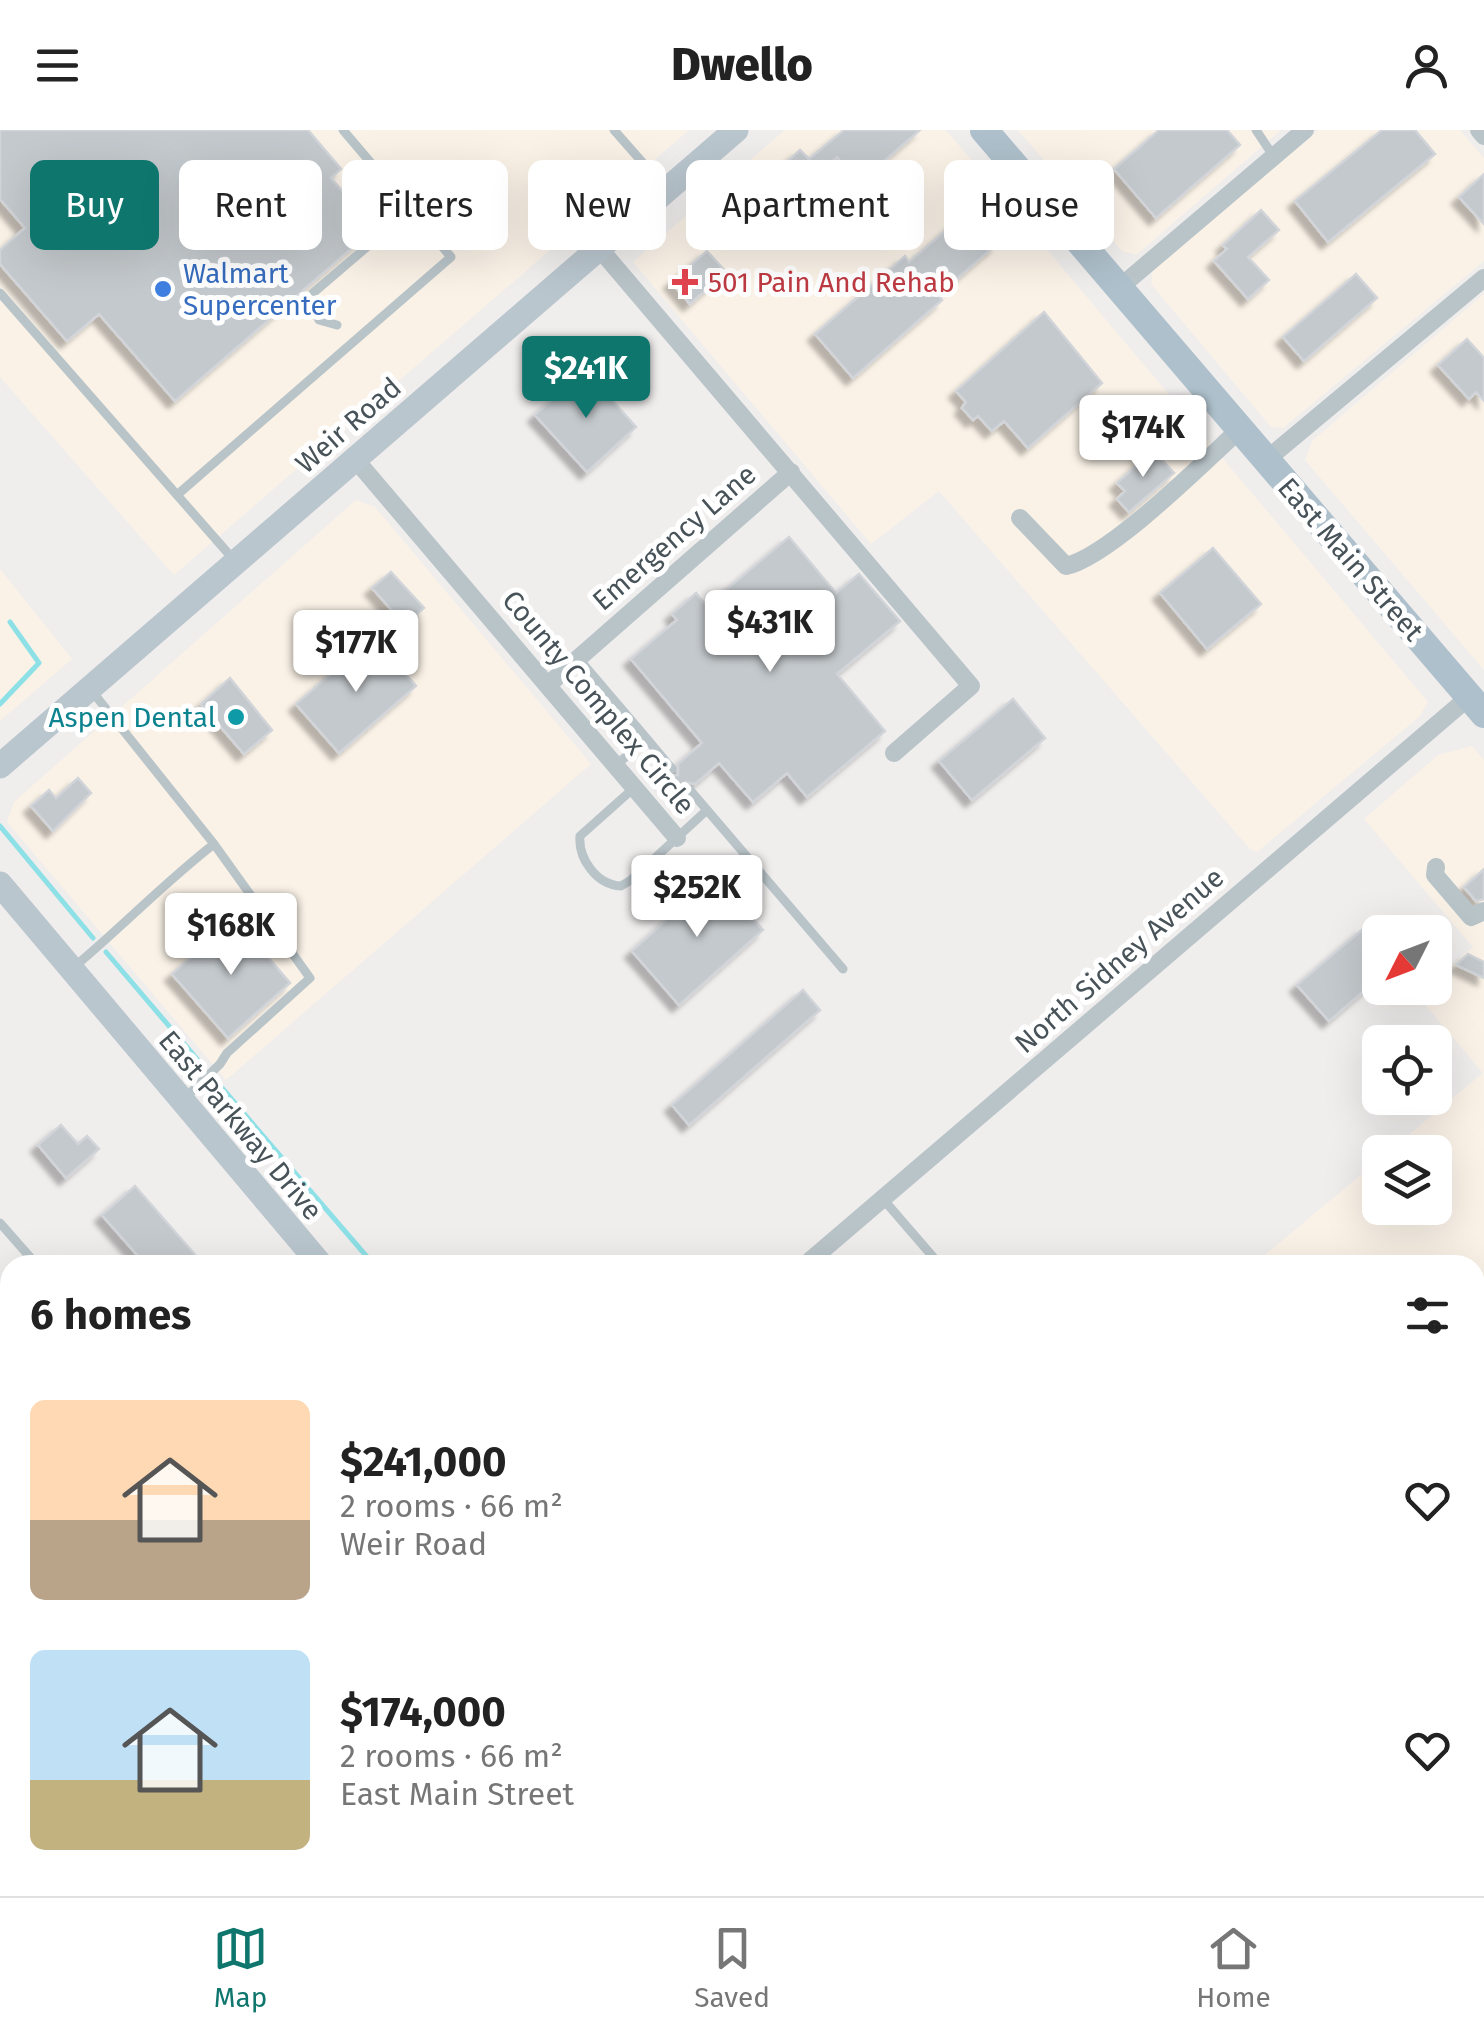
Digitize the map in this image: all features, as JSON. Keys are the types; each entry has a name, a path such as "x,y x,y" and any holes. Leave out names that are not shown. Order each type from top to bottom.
{"main road":[{"name":"Weir Road","path":"667,190 736,130"},
{"name":"East Main Street","path":"984,130 1477,705"},
{"name":"Weir Road","path":"0,766 597,250"},
{"name":"East Parkway Drive","path":"0,884 312,1255"}],"street":[{"path":"1119,288 1305,130"},
{"path":"1479,130 1484,136"},
{"path":"601,250 971,686 894,753"},
{"path":"1266,460 1484,278"},
{"path":"1020,518 1066,566 1083,562 1113,541 1240,429"},
{"name":"County Complex Circle","path":"354,458 677,838"},
{"name":"Emergency Lane","path":"549,684 791,472"},
{"name":"North Sidney Avenue","path":"816,1255 1477,705"},
{"path":"1436,867 1436,875 1470,917 1484,911"}],"lane":[{"path":"343,130 368,160"},
{"path":"614,130 667,190"},
{"path":"1256,130 1274,157"},
{"path":"337,324 319,320 310,301 314,293 364,250"},
{"path":"177,495 451,257 445,250"},
{"path":"0,293 236,562"},
{"path":"578,658 672,769"},
{"path":"89,688 214,844 310,978 227,1053 180,1102"},
{"path":"616,765 646,738"},
{"path":"635,787 580,836 582,858 602,881 621,886 677,838"},
{"path":"689,789 707,810"},
{"name":"County Complex Circle","path":"677,838 707,810 843,969"},
{"path":"71,970 170,878 214,844"},
{"path":"883,1198 931,1255"},
{"path":"0,1223 28,1255"}],"shaded area":[{"path":"0,130 689,130 654,160 528,160 528,250 550,250 174,575 0,377"},
{"path":"785,130 946,130 971,160 944,160 944,250 1047,250 1428,702 1420,716 1257,852 1250,849 939,491 871,544 633,262 647,250 666,250 666,233 686,216 686,250 924,250 924,160 750,160"},
{"path":"1018,130 1281,130 1136,255 1122,251 1114,242 1114,160 1044,160"},
{"path":"1318,130 1460,130 1484,158 1484,261 1283,428 1271,427 1151,284 1153,271"},
{"path":"1484,294 1484,670 1305,460 1312,441"},
{"path":"356,500 375,507 591,764 226,1080 7,822 14,802"},
{"path":"0,569 72,659 0,721"},
{"path":"1472,746 1484,760 1484,1255 1265,1255 1362,1174 1362,1225 1452,1225 1452,1135 1408,1135 1432,1115 1452,1115 1452,1099 1483,1073 1452,1036 1452,1025 1442,1025 1425,1005 1452,1005 1452,965 1473,947 1452,922 1452,915 1446,915 1364,819 1438,755"}],"building":[{"name":"Walmart Supercenter","path":"0,130 308,130 341,169 331,178 342,190 342,250 350,250 175,401 99,314 67,341 0,264 0,250 25,228 0,199"},
{"path":"844,130 920,130 885,160 789,160 800,150 809,159"},
{"path":"1159,130 1227,130 1240,145 1156,218 1114,169"},
{"path":"1382,130 1415,130 1435,154 1328,242 1295,201"},
{"path":"1484,174 1484,224 1459,197"},
{"path":"1261,210 1279,230 1248,257 1269,280 1248,299 1214,261 1227,249 1223,245"},
{"path":"944,232 944,250 990,250 938,295 942,300 853,378 815,334 905,256 909,262"},
{"path":"707,251 726,272 690,304 671,282"},
{"path":"1356,274 1377,298 1304,361 1283,337"},
{"path":"1044,312 1102,383 1028,448 1004,421 992,431 978,416 973,420 962,408 966,402 956,391"},
{"path":"1467,339 1484,358 1484,401 1476,392 1469,399 1438,365"},
{"path":"585,370 636,427 587,472 535,415"},
{"path":"1153,450 1174,473 1129,512 1117,499 1125,491 1117,483"},
{"path":"789,537 836,593 859,574 900,621 837,674 885,731 807,797 787,773 753,802 719,763 695,784 685,782 679,796 663,777 678,775 678,764 702,743 631,659 677,620 672,614 696,593 707,606"},
{"path":"1213,548 1261,604 1207,649 1160,593"},
{"path":"391,572 424,608 405,625 372,588"},
{"path":"373,637 416,686 339,753 296,704"},
{"name":"Aspen Dental","path":"230,678 272,730 244,754 201,704"},
{"path":"1013,699 1045,738 972,800 939,761"},
{"path":"78,778 91,793 53,831 31,806 49,790 56,798"},
{"path":"1484,869 1484,899 1476,901 1464,887"},
{"path":"715,876 763,930 679,1005 632,951"},
{"path":"235,919 290,983 228,1038 172,974"},
{"path":"1362,930 1362,993 1329,1021 1297,985"},
{"path":"1468,954 1484,962 1484,978 1456,965"},
{"path":"803,990 820,1010 689,1125 672,1105"},
{"path":"61,1125 78,1144 87,1136 99,1149 66,1178 38,1145"},
{"path":"135,1186 195,1255 137,1255 102,1215"}],"waterway":[{"path":"0,704 39,663 10,622"},
{"path":"0,826 93,938"},
{"path":"106,952 203,1066"},
{"path":"216,1081 365,1255"}],"place":[{"name":"501 Pain And Rehab","path":"685,282"},
{"name":"Walmart Supercenter","path":"163,289"},
{"name":"Aspen Dental","path":"236,717"}]}
